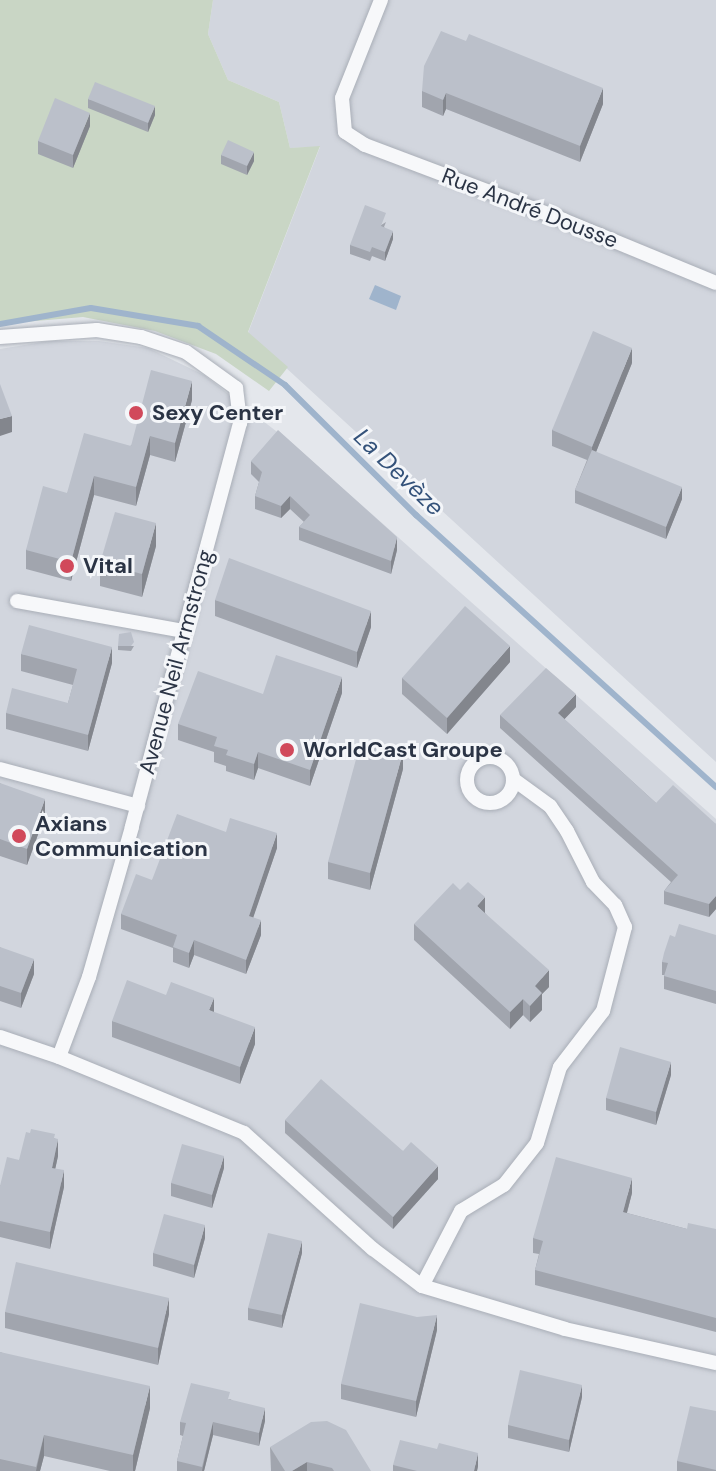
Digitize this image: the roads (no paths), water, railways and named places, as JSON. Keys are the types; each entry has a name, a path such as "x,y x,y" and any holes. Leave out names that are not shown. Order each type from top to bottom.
{"street":[{"name":"Rue André Dousse","path":"381,0 342,98 345,132 365,145 563,220 716,283"},
{"name":"Avenue Neil Armstrong","path":"0,337 97,330 141,337 186,352 236,388 240,423 138,806 89,977 59,1057"},
{"path":"17,601 184,631"},
{"path":"0,769 138,806"},
{"path":"422,1286 461,1211 504,1185 537,1143 560,1067 603,1011 625,927 615,905 593,882 567,831 550,806 513,779"},
{"path":"0,1037 59,1057 244,1133 373,1249 422,1286 565,1329 716,1363"}],"water":[{"path":"375,285 401,296 396,310 369,299"}],"waterway":[{"name":"La Devèze","path":"0,324 91,308 198,326 285,385 416,515 716,787"}],"place":[{"name":"Sexy Center","path":"136,413"},
{"name":"Vital","path":"67,566"},
{"name":"WorldCast Groupe","path":"287,750"},
{"name":"Axians Communication","path":"19,836"}]}
